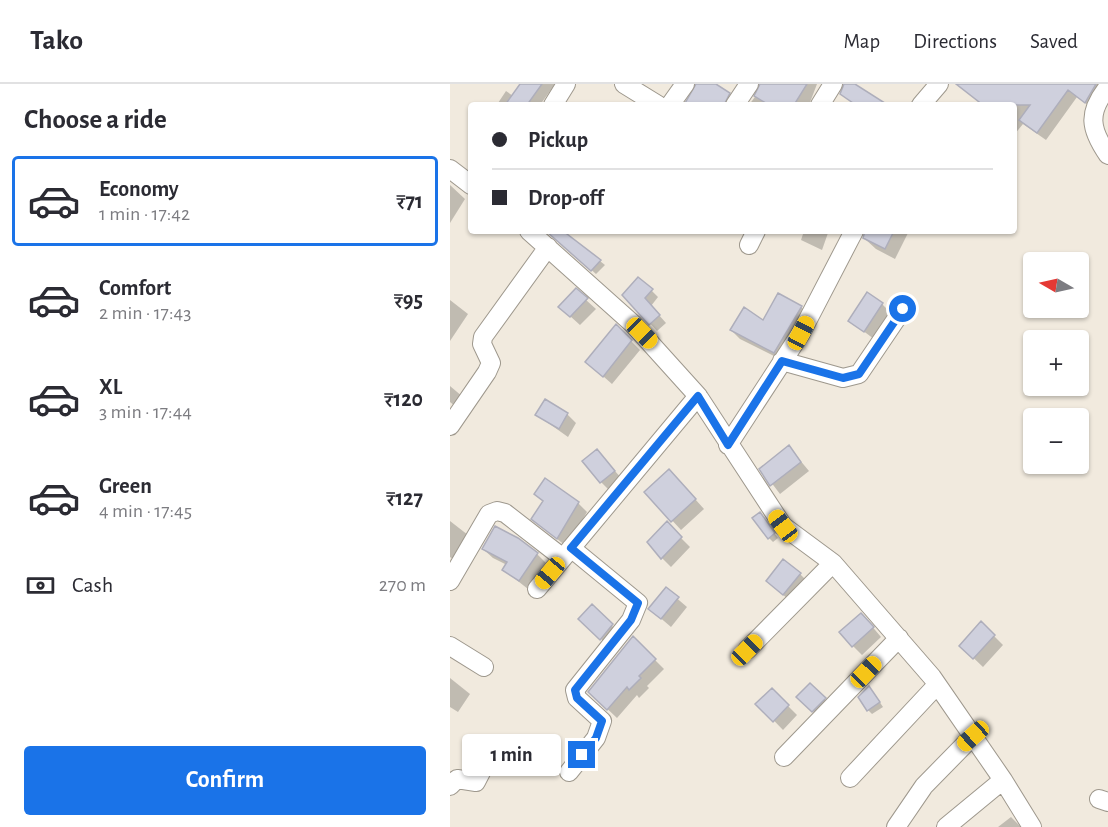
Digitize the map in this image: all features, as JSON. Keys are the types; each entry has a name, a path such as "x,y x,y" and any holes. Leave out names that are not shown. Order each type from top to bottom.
{"street":[{"path":"555,102 566,84"},
{"path":"624,84 650,102"},
{"path":"672,102 685,84"},
{"path":"737,102 749,84"},
{"path":"924,102 939,84"},
{"path":"1108,87 1095,109 1093,123 1095,136 1108,155"},
{"path":"450,170 468,183"},
{"path":"533,234 652,343 698,396 783,526 833,563 899,638 937,685 973,736 1032,827"},
{"path":"728,445 801,333 852,234"},
{"path":"450,426 491,363 482,344 483,337 548,247"},
{"path":"782,361 843,378 852,378 859,374 903,309"},
{"path":"537,589 698,396"},
{"path":"450,581 489,513 497,511 506,513 638,603 631,620 575,690 577,698 602,721 596,738 569,772"},
{"path":"747,650 833,563"},
{"path":"784,757 899,638"},
{"path":"450,646 484,667"},
{"path":"850,778 937,685"},
{"path":"896,827 924,786 973,736"},
{"path":"450,786 457,779 476,782 495,745"},
{"path":"946,827 1003,780"}],"building":[{"path":"520,84 542,84 529,102 507,102"},
{"path":"696,84 716,84 730,93 726,102 686,102"},
{"path":"760,84 807,84 796,102 764,102 754,96"},
{"path":"844,84 855,84 883,102 852,102 840,94"},
{"path":"956,84 1096,84 1085,103 1068,90 1037,133 1019,120 1030,105 1017,105 1017,102 979,102"},
{"path":"549,234 567,234 601,260 591,271"},
{"path":"864,234 892,234 885,249 863,238"},
{"path":"638,277 653,289 645,298 660,315 649,325 622,295"},
{"path":"576,288 588,298 570,317 558,307"},
{"path":"867,292 883,303 864,332 848,321"},
{"path":"778,293 802,306 774,353 730,330 744,307 763,320"},
{"path":"616,324 632,340 603,377 585,362"},
{"path":"545,399 568,413 559,429 535,415"},
{"path":"789,445 801,462 770,486 759,469"},
{"path":"597,449 615,471 600,483 582,461"},
{"path":"669,469 696,499 671,522 644,492"},
{"path":"545,478 579,502 557,539 531,519 543,501 534,494"},
{"path":"760,512 775,533 768,539 752,518"},
{"path":"667,521 682,537 661,559 647,542"},
{"path":"495,526 518,538 538,553 519,581 502,570 507,562 482,549"},
{"path":"783,559 801,573 783,595 766,581"},
{"path":"666,587 679,597 661,619 648,609"},
{"path":"592,604 613,624 600,640 578,619"},
{"path":"861,613 874,627 852,647 839,632"},
{"path":"981,621 995,635 973,659 959,646"},
{"path":"633,636 656,659 639,676 641,678 629,690 627,687 607,710 588,692"},
{"path":"810,683 826,698 812,712 796,697"},
{"path":"869,686 880,702 867,711 858,697"},
{"path":"772,688 789,705 773,722 755,704"}],"route":[{"path":"582,755 596,738 602,721 577,698 575,690 579,682 631,620 638,603 571,548 698,396 728,445 782,361 843,378 852,378 859,374 903,309"}]}
